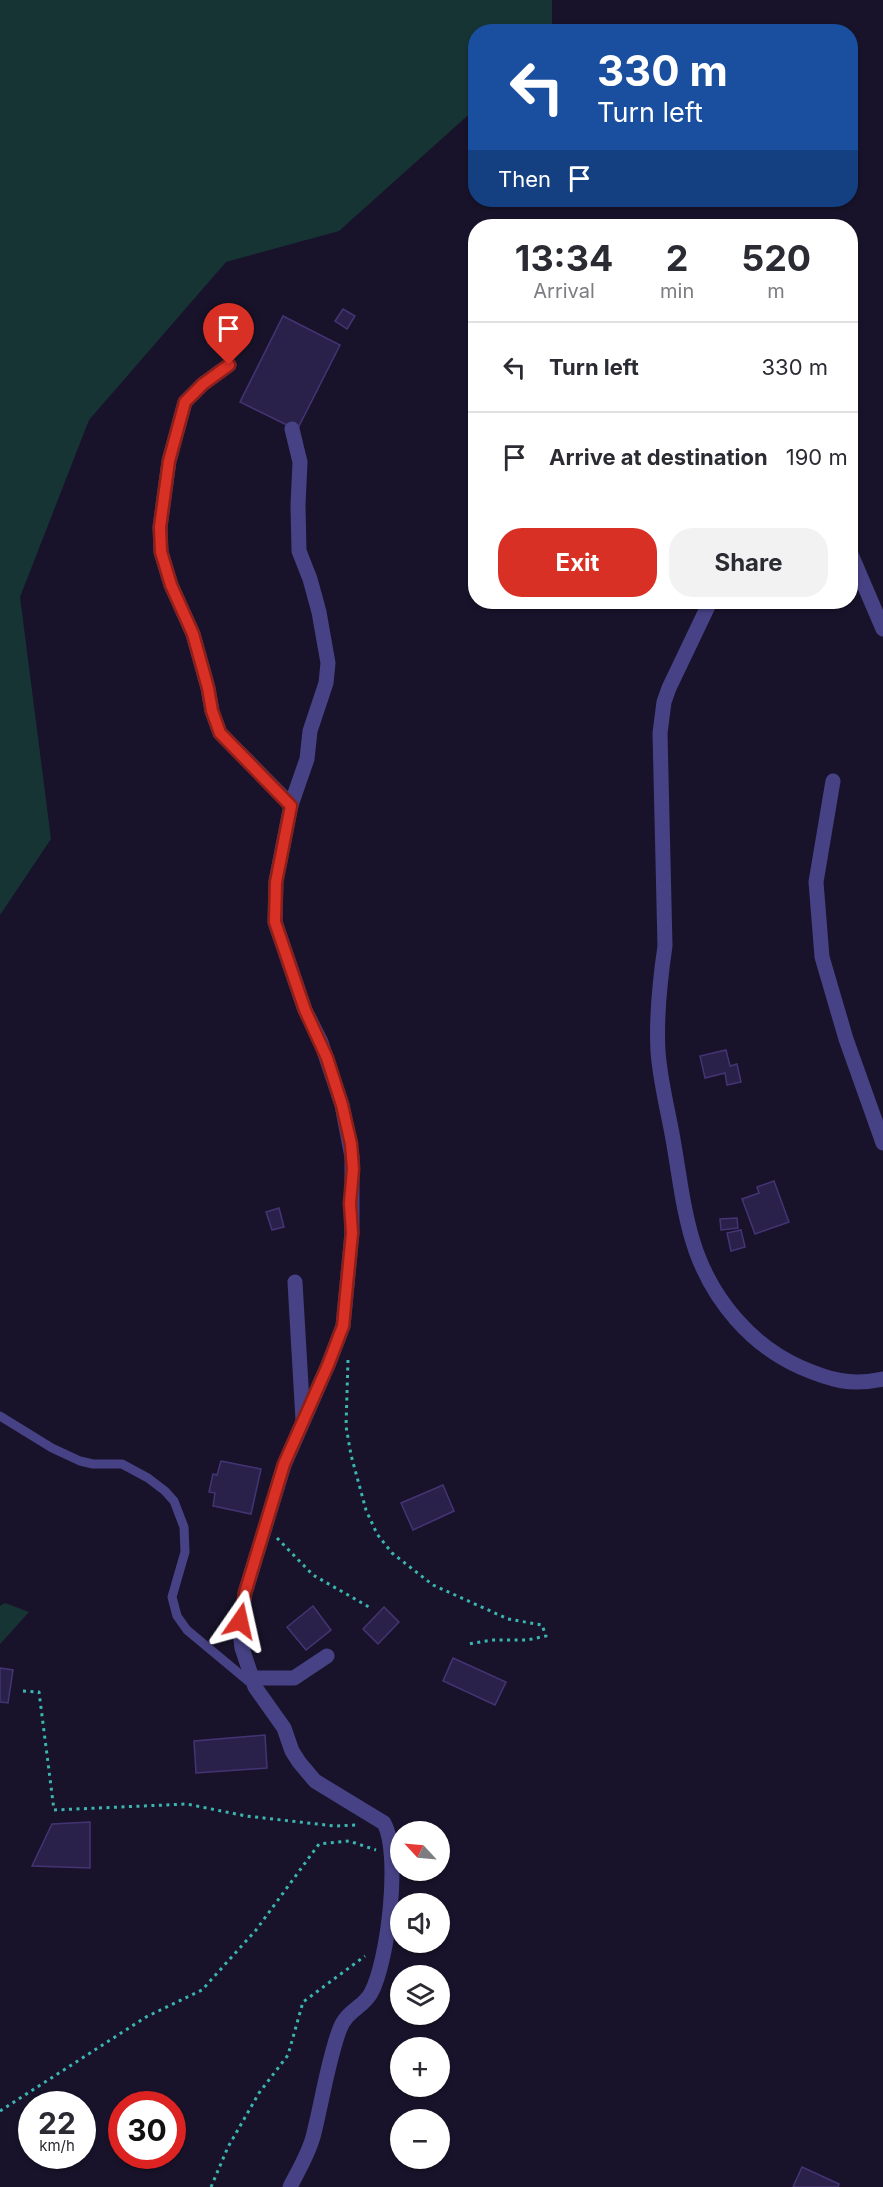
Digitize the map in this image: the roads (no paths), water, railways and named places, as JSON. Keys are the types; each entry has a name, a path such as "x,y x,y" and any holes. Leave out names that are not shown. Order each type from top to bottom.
{"street":[{"path":"229,365 203,384 185,402 169,461 160,527 161,552 171,585 193,634 212,711 220,733 291,806"},
{"path":"290,2187 313,2138 322,2091 339,2032 350,2013 370,1996 376,1981 386,1941 393,1876 388,1829 384,1823 315,1780 292,1751 284,1728 253,1682 242,1648 240,1621 245,1593 284,1464 337,1345 343,1326 350,1257 353,1169 351,1144 332,1073 321,1042 305,1010 275,922 276,882 291,806 307,759 310,731 326,683 328,663 316,601 299,551 300,462 292,429"},
{"path":"858,571 883,629"},
{"path":"707,609 663,702 660,733 665,938 658,1051 686,1214 696,1252 718,1294 731,1314 768,1350 784,1360 830,1380 849,1383 883,1379"},
{"path":"833,781 816,882 822,957 846,1039 883,1143"},
{"path":"295,1282 303,1423"},
{"path":"253,1682 294,1678 327,1656"}],"lane":[{"path":"0,1416 52,1448 80,1461 93,1464 122,1464 148,1478 165,1491 174,1501 184,1527 185,1552 172,1597 177,1616 186,1630 253,1682"}]}
